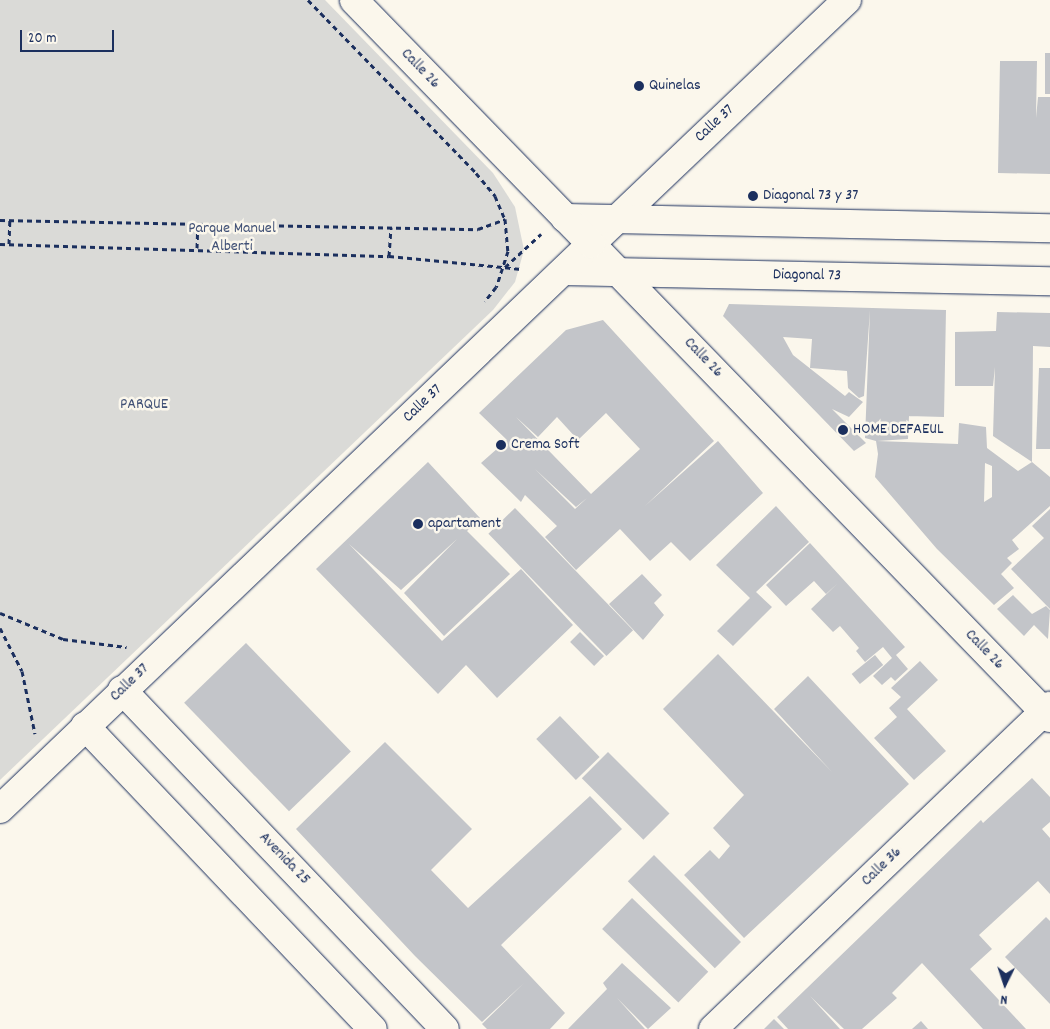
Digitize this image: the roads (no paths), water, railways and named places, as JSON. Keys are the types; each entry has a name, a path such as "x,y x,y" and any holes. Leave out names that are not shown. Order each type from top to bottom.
{"main road":[{"name":"Calle 26","path":"354,0 1048,712"},
{"name":"Calle 37","path":"0,809 122,690 847,0"},
{"path":"565,218 1050,228"},
{"name":"Diagonal 73","path":"564,271 1050,281"},
{"name":"Avenida 25","path":"122,690 445,1029"},
{"name":"Calle 36","path":"713,1029 1048,712"},
{"path":"85,726 373,1029"}],"place":[{"name":"Quinelas","path":"639,86"},
{"name":"Diagonal 73 y 37","path":"753,196"},
{"name":"HOME DEFAEUL","path":"843,430"},
{"name":"Crema Soft","path":"501,445"},
{"name":"apartament","path":"418,524"}],"park label":[{"name":"Parque Manuel Alberti","path":"232,238"},
{"name":"PARQUE","path":"144,405"}]}
